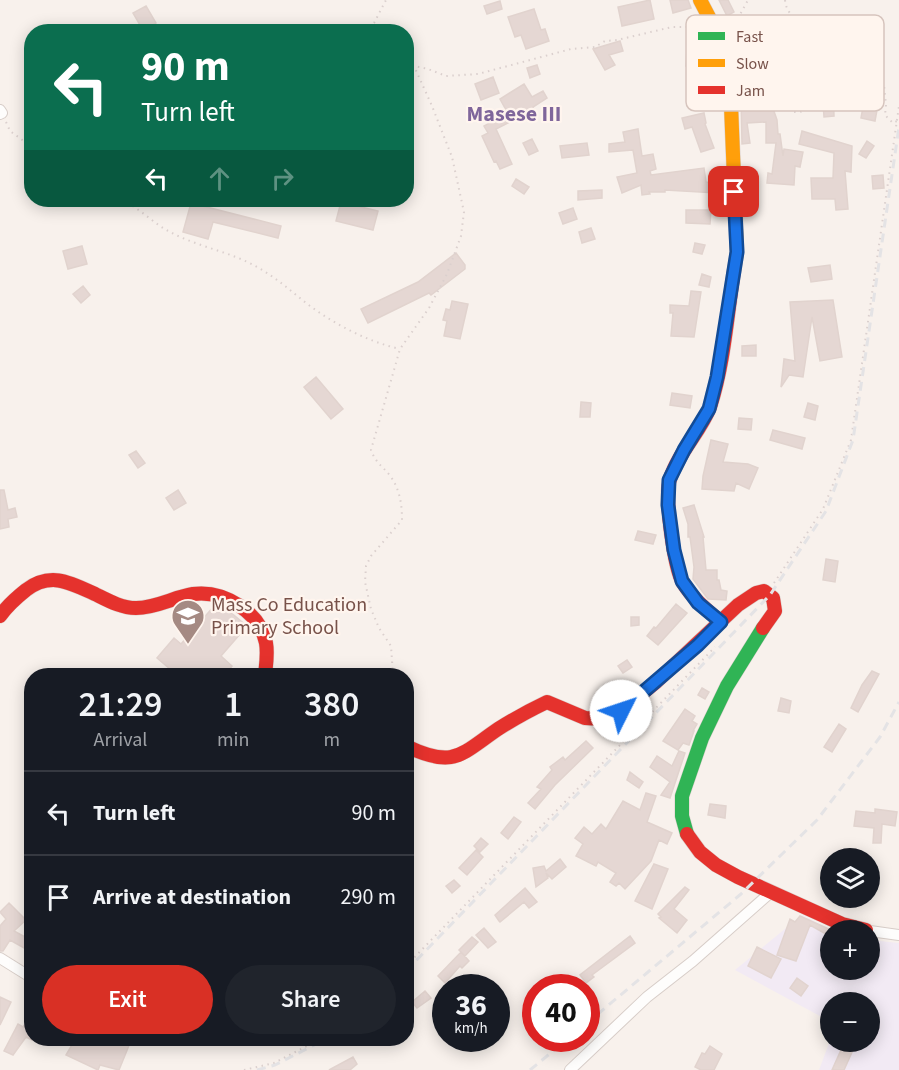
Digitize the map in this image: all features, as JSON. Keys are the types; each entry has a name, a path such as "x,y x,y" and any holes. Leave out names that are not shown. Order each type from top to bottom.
{"street":[{"path":"699,0 708,15"},
{"path":"721,622 698,603 682,581 668,505 669,480 709,409 717,377 737,252 731,111"},
{"path":"0,616 4,609 38,581 51,579 126,607 146,607 168,603 193,594 210,593 227,599 245,610 259,626 266,640 266,668"},
{"path":"414,750 433,758 454,757 471,751 517,717 547,702 583,718 600,720 613,717 698,645 755,592 761,590 768,592 775,605 774,615 746,654 727,686 702,738 682,796 682,816 687,835 700,852 716,865 833,920"},
{"path":"570,1070 647,997 693,961 770,892"},
{"path":"880,933 899,935"},
{"path":"0,958 24,973"}],"path":[{"path":"373,24 386,0"},
{"path":"739,15 748,0"},
{"path":"785,0 791,15"},
{"path":"414,66 446,76 478,74 571,49 595,47 605,41 672,27 686,27"},
{"path":"393,668 391,646 379,628 371,609 365,582 366,566 371,556 402,520 402,502 391,477 379,466 371,450 400,349 429,308 447,274 457,252 464,212 452,157 414,66"},
{"path":"884,85 885,115 893,123 899,120"},
{"path":"768,592 823,509 850,440 899,106"},
{"path":"1,112 10,131 24,141"},
{"path":"137,207 169,232 235,256 257,267 337,324 383,345 400,349"},
{"path":"414,958 718,643"},
{"path":"244,1070 274,1063 307,1046"}],"shaded area":[{"path":"802,915 820,924 820,980 880,980 880,941 899,943 899,1070 819,1070 826,1052 880,1052 880,992 820,992 820,1016 735,970"}],"building":[{"path":"650,0 654,19 622,26 618,7"},
{"path":"670,0 688,0 691,8 673,13"},
{"path":"719,0 728,0 734,12 726,15"},
{"path":"500,1 502,9 487,14 484,6"},
{"path":"146,6 156,23 139,24 133,13"},
{"path":"534,9 541,30 545,29 549,41 526,49 521,35 515,37 508,17"},
{"path":"620,41 623,51 609,55 615,65 605,70 593,49"},
{"path":"537,65 540,74 530,78 527,68"},
{"path":"493,77 499,93 481,100 475,84"},
{"path":"524,84 532,97 543,91 547,98 533,107 534,110 511,119 500,99"},
{"path":"741,111 774,111 783,156 784,149 803,152 800,167 795,166 794,185 767,183 768,173 772,174 776,143 766,143 766,122 747,123 750,143 742,144"},
{"path":"824,111 834,111 834,116 824,117"},
{"path":"862,111 877,111 875,121 861,118"},
{"path":"704,113 705,124 714,148 701,152 692,127 685,129 682,118"},
{"path":"506,114 510,122 496,129 512,164 500,169 496,161 494,162 482,136 488,133 484,126"},
{"path":"638,129 642,156 653,154 656,169 650,171 651,175 704,168 706,182 718,183 717,193 665,190 665,192 649,192 650,194 642,195 641,185 622,193 617,177 637,173 633,150 609,152 609,144 625,142 623,132"},
{"path":"802,131 852,146 851,172 845,171 848,209 836,210 835,199 812,199 811,178 833,178 834,153 799,144"},
{"path":"532,139 538,151 529,155 523,143"},
{"path":"867,141 874,146 866,158 859,154"},
{"path":"587,143 589,155 562,158 560,146"},
{"path":"883,175 884,188 873,189 872,176"},
{"path":"516,179 529,187 524,194 512,186"},
{"path":"602,190 602,198 578,200 578,191"},
{"path":"190,207 207,207 281,226 278,238 213,222 208,239 183,232"},
{"path":"340,207 362,207 378,211 373,230 336,221"},
{"path":"573,208 577,219 563,224 559,213"},
{"path":"686,210 711,210 710,224 686,223"},
{"path":"591,228 595,239 582,243 579,232"},
{"path":"695,243 705,245 702,254 693,252"},
{"path":"82,246 87,264 68,269 63,251"},
{"path":"456,253 465,265 465,269 431,295 429,293 368,323 361,309 418,282"},
{"path":"830,265 832,279 811,282 808,268"},
{"path":"702,274 711,277 709,287 699,285"},
{"path":"83,286 90,295 81,303 73,294"},
{"path":"691,291 701,292 694,337 671,336 673,313 670,313 670,305 689,306"},
{"path":"833,300 842,357 820,361 812,317 803,377 789,375 781,387 784,359 795,361 790,302"},
{"path":"452,301 468,304 460,339 444,336 447,321 443,320 446,309 450,310"},
{"path":"756,345 756,356 742,356 742,346"},
{"path":"316,377 343,409 331,419 304,387"},
{"path":"672,393 692,396 690,408 670,405"},
{"path":"581,402 591,403 590,417 580,417"},
{"path":"808,403 818,406 815,420 804,417"},
{"path":"739,418 752,419 751,430 738,429"},
{"path":"773,430 805,438 802,449 770,440"},
{"path":"711,440 728,444 723,462 748,464 758,468 749,489 736,483 734,491 702,489"},
{"path":"136,451 145,463 138,468 129,455"},
{"path":"0,490 4,490 8,510 15,508 17,517 8,519 9,527 0,529"},
{"path":"178,490 186,503 174,510 166,498"},
{"path":"694,505 704,537 706,570 717,570 717,580 719,580 721,590 727,591 726,600 708,599 693,579 694,567 690,537 688,537 688,524 683,508"},
{"path":"638,531 656,535 653,544 635,540"},
{"path":"826,559 838,561 835,582 823,580"},
{"path":"676,604 687,613 658,645 647,636"},
{"path":"215,605 230,612 247,626 221,656 232,666 230,668 169,668 157,658 174,638 181,644"},
{"path":"631,617 639,617 639,625 631,626"},
{"path":"627,660 632,667 623,673 618,666"},
{"path":"872,671 879,674 858,712 851,708"},
{"path":"702,688 709,692 705,699 698,695"},
{"path":"781,698 791,701 789,713 778,711"},
{"path":"685,709 695,716 692,721 697,724 689,745 683,743 678,750 663,741"},
{"path":"839,724 846,729 832,752 824,747"},
{"path":"586,741 593,748 555,785 535,809 528,803 541,789 537,787 552,770 550,767 563,757 565,760"},
{"path":"679,751 685,753 670,798 661,795 670,782 650,767 657,756 672,766"},
{"path":"630,772 643,782 639,788 627,780"},
{"path":"646,793 656,796 647,822 672,833 667,844 659,840 651,861 625,889 619,883 616,886 610,882 616,873 598,862 596,866 576,856 583,844 575,838 584,827 592,834 601,824 606,829 623,801 640,810"},
{"path":"710,804 726,806 725,818 708,815"},
{"path":"875,809 897,812 895,826 882,824 881,843 873,843 874,828 854,826 856,811 875,813"},
{"path":"514,817 521,822 508,839 501,833"},
{"path":"481,838 488,844 480,852 474,846"},
{"path":"476,850 483,857 467,875 459,868"},
{"path":"560,859 566,867 552,879 546,873 548,878 536,887 533,868 544,866 546,871"},
{"path":"654,864 668,869 652,909 635,901"},
{"path":"454,880 460,886 452,893 446,886"},
{"path":"685,887 689,890 674,909 687,920 677,933 659,918 661,917 658,914"},
{"path":"525,888 537,902 529,908 524,902 500,922 495,915"},
{"path":"9,903 24,918 24,922 14,931 24,936 24,948 10,940 3,951 0,951 0,926 6,919 0,912"},
{"path":"800,916 820,925 820,931 810,925 796,961 777,955 790,919 795,922"},
{"path":"484,928 496,942 488,948 476,935"},
{"path":"630,936 635,943 593,974 581,974"},
{"path":"472,937 478,942 465,956 459,950"},
{"path":"757,947 781,959 771,978 748,966"},
{"path":"461,952 469,961 453,974 440,974"},
{"path":"797,978 808,986 801,996 790,988"},
{"path":"425,991 431,998 417,1008 414,1000"},
{"path":"0,997 11,1002 0,1025"},
{"path":"18,1024 23,1027 24,1040 13,1055 4,1051"},
{"path":"71,1046 129,1046 119,1070 100,1065 98,1070 66,1055"},
{"path":"710,1046 722,1054 714,1070 701,1070 695,1067 702,1053 705,1054"},
{"path":"840,1052 852,1052 844,1070 832,1070"},
{"path":"353,1057 357,1064 350,1070 329,1070"}],"railway":[{"path":"414,963 770,595 826,511 853,440 899,127"},
{"path":"600,1012 741,894 817,820 880,737 899,702"},
{"path":"257,1070 275,1065 312,1046"},
{"path":"530,1070 552,1052"}],"traffic: fast":[{"path":"687,834 682,816 682,796 702,738 727,686 763,628"}],"traffic: slow":[{"path":"700,0 708,15"},
{"path":"731,111 737,252 734,271"}],"traffic: jam":[{"path":"721,622 691,594 683,583 676,562 671,531 668,488 678,460 706,416 715,391 734,271"},
{"path":"0,616 26,590 35,584 53,580 70,583 116,604 131,608 143,608 193,594 217,596 239,605 256,622 266,643 266,668"},
{"path":"414,750 435,757 456,756 528,711 547,702 585,718 613,717 656,682 738,605 756,593 764,591 773,598 775,611 763,628"},
{"path":"687,834 700,852 716,865 833,920"}],"place":[{"name":"Mass Co Education Primary School","path":"188,645"}],"district":[{"name":"Masese III","path":"514,113"}],"route":[{"path":"621,711 698,645 721,622 698,603 682,581 674,550 668,505 669,480 709,409 717,377 737,252 734,192"}]}
